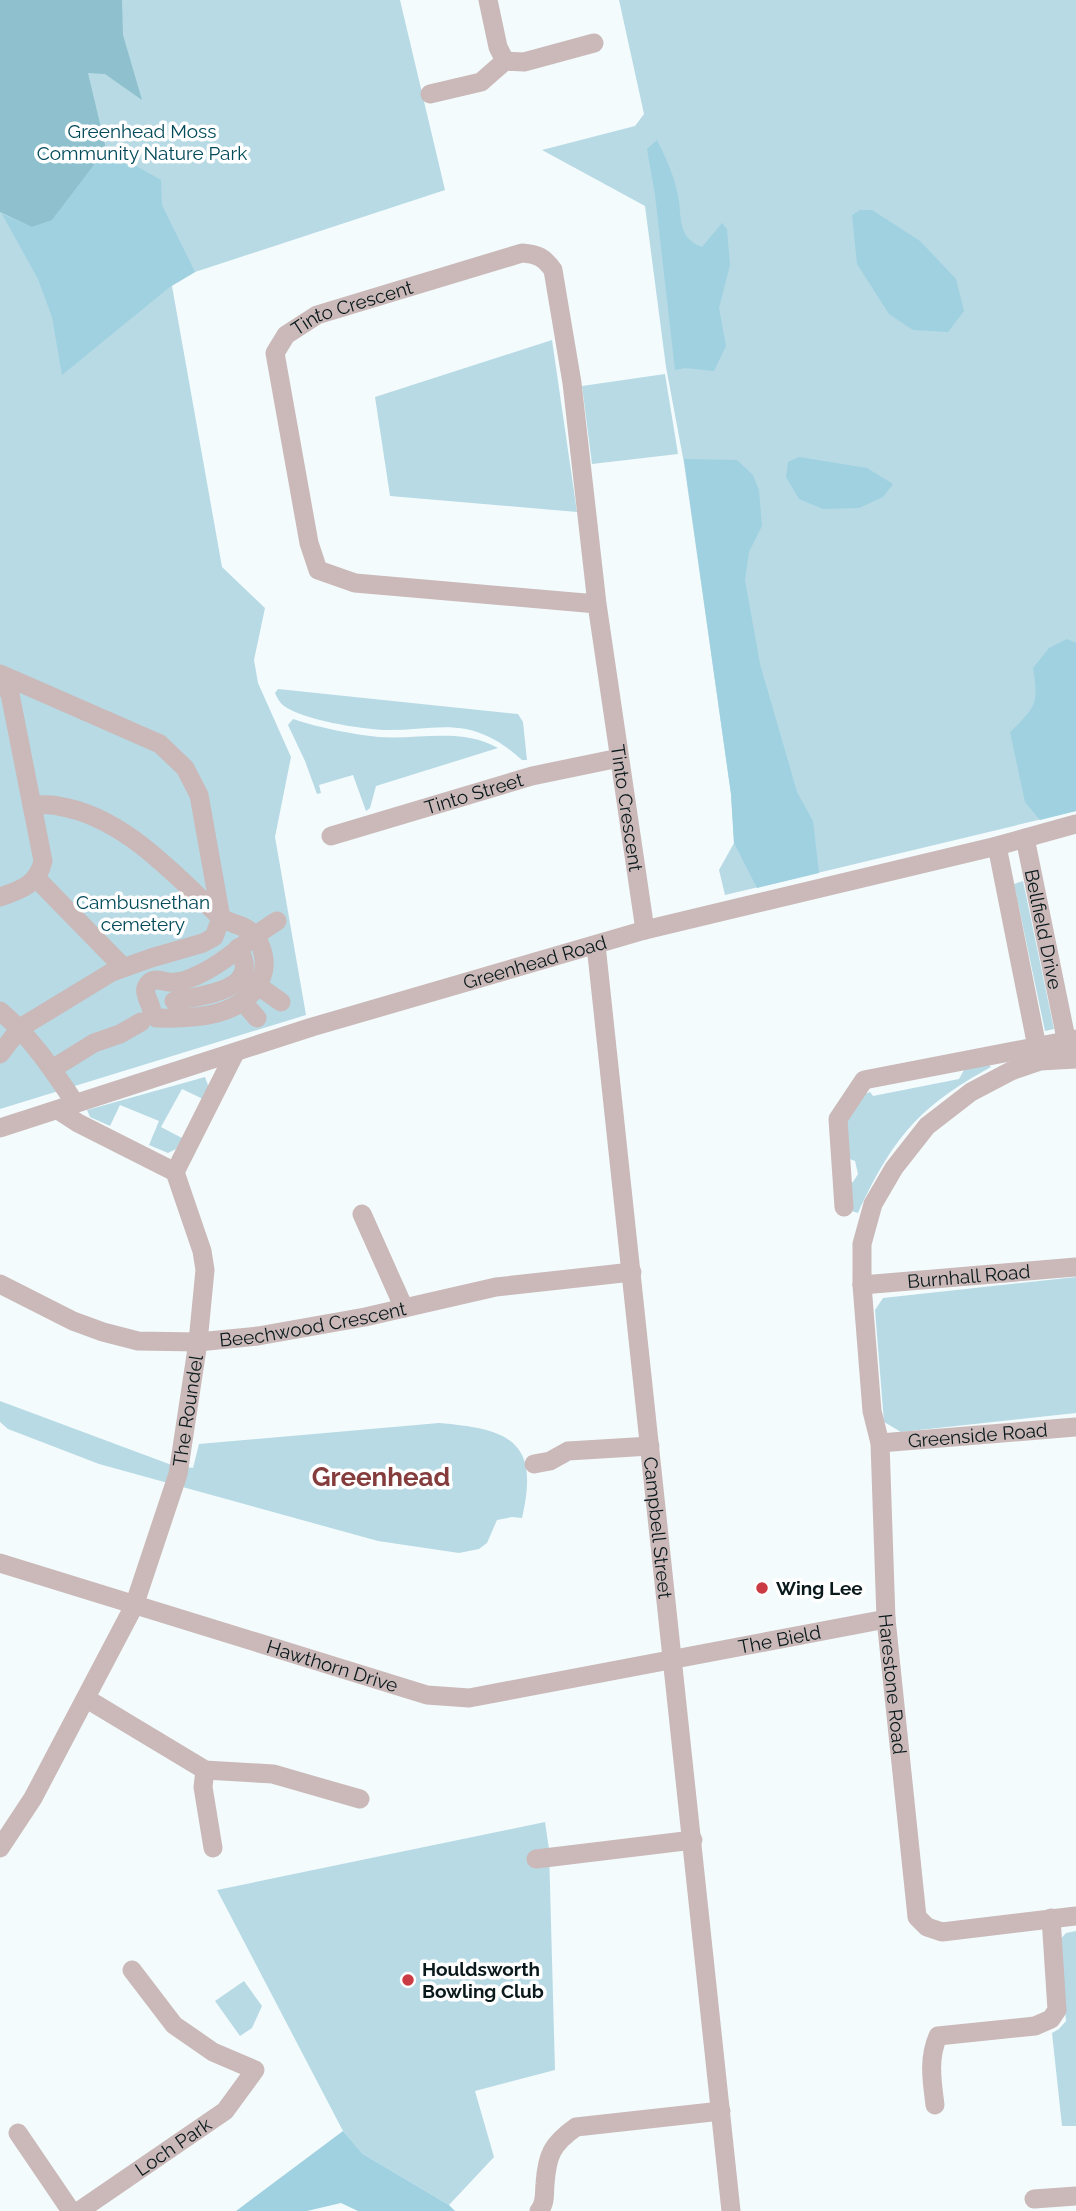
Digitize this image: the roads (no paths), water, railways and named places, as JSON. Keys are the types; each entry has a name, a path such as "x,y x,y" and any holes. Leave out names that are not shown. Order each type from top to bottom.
{"street":[{"path":"488,0 498,47 505,61"},
{"path":"430,94 481,82 505,61 524,62 594,43"},
{"name":"Tinto Crescent","path":"597,604 355,583 318,570 309,543 275,353 286,335 317,315 522,253 535,254 546,260 554,270 572,383 597,604 645,930"},
{"path":"0,676 10,694 43,861 41,872 31,885 0,897"},
{"path":"0,676 160,744 185,768 199,796 221,918 214,937 203,943 123,967 20,1028 0,1054"},
{"name":"Tinto Street","path":"331,836 532,776 619,758"},
{"path":"32,805 57,805 80,811 107,823 132,839 170,870 221,918 243,926 267,959 281,1002"},
{"name":"Greenhead Road","path":"0,1128 312,1027 645,930 997,846 1076,824"},
{"name":"Bellfield Drive","path":"1025,838 1072,1050"},
{"name":"Bellfield Drive","path":"997,846 1039,1053"},
{"path":"36,878 123,967"},
{"path":"149,1018 152,1006 145,992 149,982 156,980 174,1001 211,1015 243,1002 267,959 277,921"},
{"name":"Campbell Street","path":"596,945 732,2211"},
{"path":"52,1069 94,1043 120,1034 149,1018 174,1001 213,994 232,986 241,976 245,962 239,948 267,959"},
{"path":"243,1002 257,1018"},
{"path":"0,1011 20,1028 52,1069 66,1106 78,1123 174,1172 235,1053"},
{"path":"844,1207 838,1119 864,1080 1072,1050"},
{"name":"Harestone Road","path":"1039,1053 971,1092 927,1126 894,1168 873,1204 862,1244 862,1285 872,1411 880,1443 886,1619 917,1917 927,1927 942,1932 1076,1916"},
{"name":"The Roundel","path":"0,1848 33,1798 134,1606 178,1474 198,1342 205,1270 202,1251 174,1172"},
{"path":"362,1214 404,1308"},
{"name":"Burnhall Road","path":"862,1285 1076,1267"},
{"name":"Beechwood Crescent","path":"0,1284 73,1321 103,1332 138,1341 198,1342 258,1336 365,1317 496,1287 632,1272"},
{"name":"Greenside Road","path":"880,1443 1076,1427"},
{"path":"534,1464 550,1461 568,1451 650,1446"},
{"name":"Hawthorn Drive","path":"0,1563 427,1695 469,1698 673,1660"},
{"name":"The Bield","path":"673,1660 886,1619"},
{"path":"87,1699 205,1770 273,1774 360,1799"},
{"path":"205,1770 203,1787 213,1847"},
{"path":"536,1859 693,1840"},
{"path":"935,2105 931,2069 932,2049 938,2036 1035,2026 1051,2019 1057,2010 1051,1918"},
{"name":"Loch Park","path":"79,2211 225,2111 255,2070 213,2052 174,2025 132,1970"},
{"path":"539,2211 545,2195 550,2154 559,2139 576,2127 721,2110"},
{"path":"18,2133 71,2211"},
{"path":"1034,2199 1076,2196"}],"place":[{"name":"Wing Lee","path":"762,1588"},
{"name":"Houldsworth Bowling Club","path":"408,1980"}],"district":[{"name":"Greenhead","path":"381,1477"}],"park label":[{"name":"Greenhead Moss Community Nature Park","path":"142,142"},
{"name":"Cambusnethan cemetery","path":"143,913"}]}
